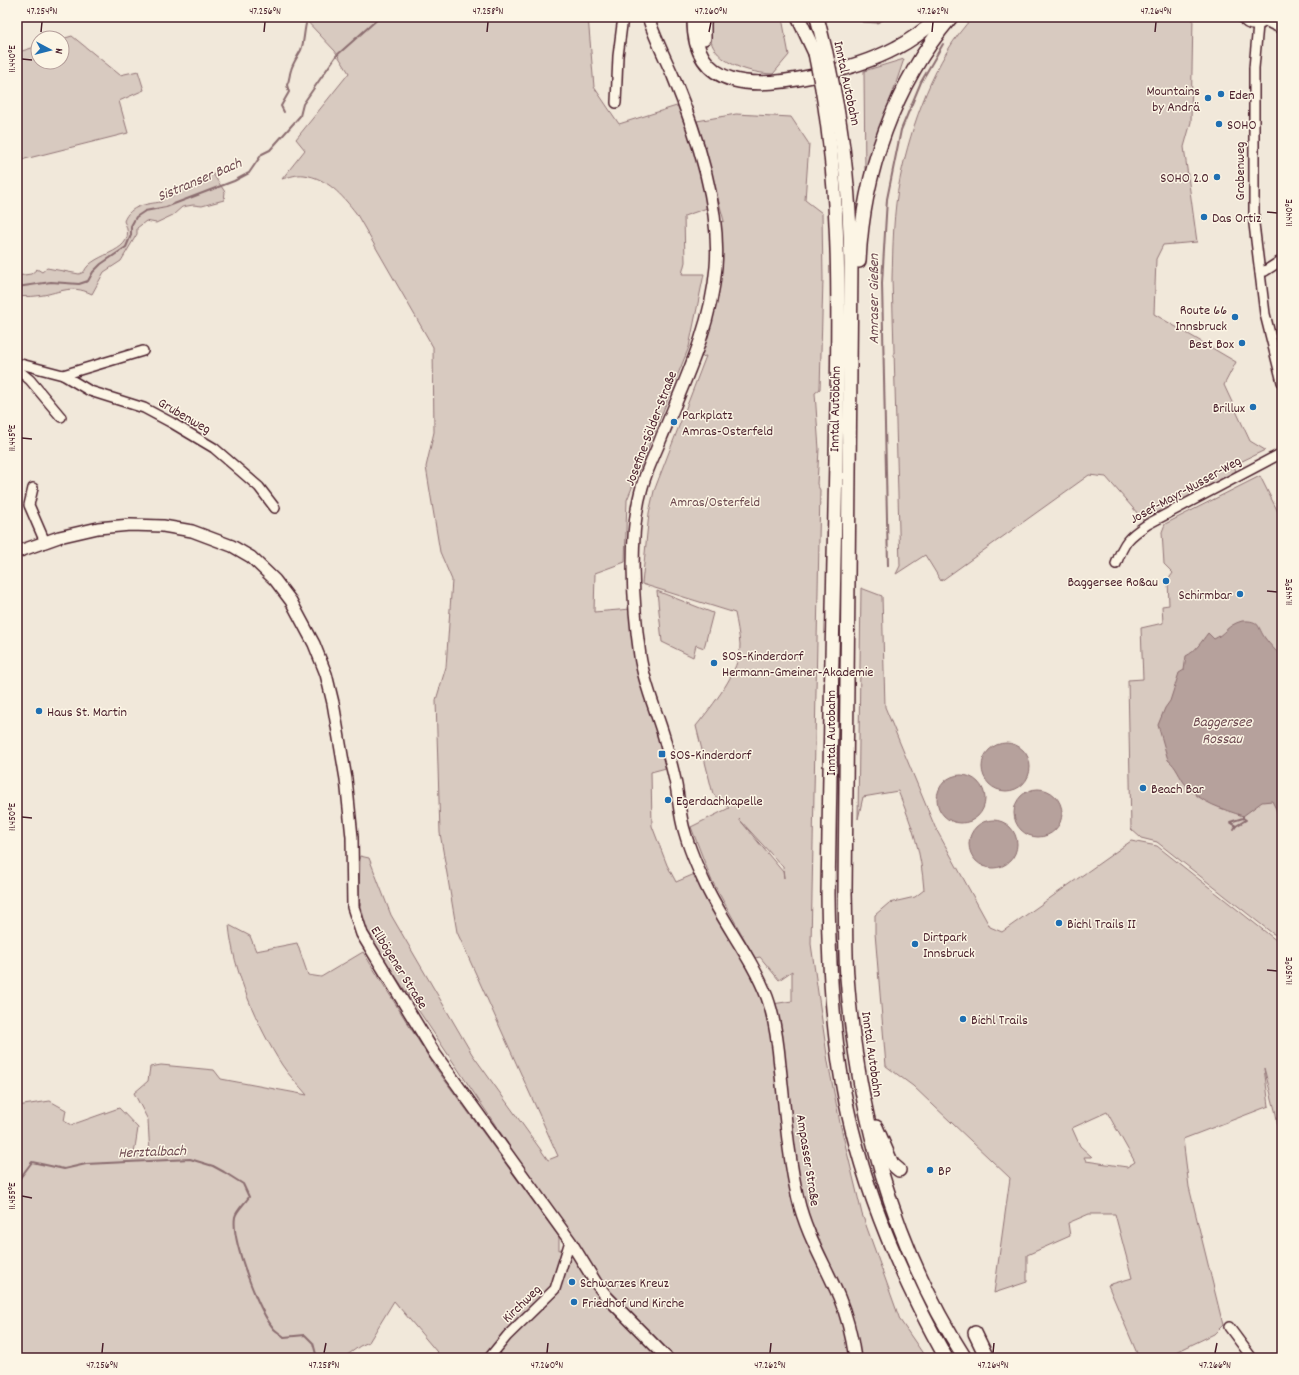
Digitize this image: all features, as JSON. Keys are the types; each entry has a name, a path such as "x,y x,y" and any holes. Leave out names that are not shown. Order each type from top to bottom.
{"highway":[{"path":"694,17 697,42 704,59 711,67 719,74 734,81 764,84 824,74 872,59 907,42 940,17"},
{"path":"704,17 704,40 714,59 733,73 761,78 822,68 856,59 890,44 932,17"},
{"path":"798,17 820,53"},
{"name":"Inntal Autobahn","path":"805,17 820,53"},
{"name":"Inntal Autobahn","path":"817,17 820,53 842,139 848,185 851,298 845,892 847,976 856,1055 864,1104 876,1155 895,1216 922,1278 943,1321 964,1358"},
{"path":"851,298 858,278 860,239 866,197 882,141 906,85 925,52 951,17"},
{"name":"Inntal Autobahn","path":"828,87 838,243 828,937 836,1033 843,1086 859,1156 880,1220 905,1282 946,1358"},
{"path":"864,1104 873,1118 892,1164 899,1170"},
{"path":"975,1333 987,1358"}],"main road":[{"name":"Josefine-Sölder-Straße","path":"648,17 656,41 672,73 684,104 701,157 711,196 716,241 713,285 702,338 642,486 636,515 634,541 635,584 640,658 646,682 664,736 676,786 684,831 688,843 705,885 762,984"},
{"name":"Ellbögener Straße","path":"17,552 87,530 115,526 163,526 192,531 215,538 251,557 276,580 291,601 320,659 337,721 346,779 352,837 352,896 358,927 370,950 407,1005 435,1054 570,1241 603,1292 667,1358"},
{"name":"Ampasser Straße","path":"762,984 772,1010 798,1200 804,1222 814,1246 838,1295 846,1318 855,1358"}],"street":[{"path":"616,103 618,56 623,17"},
{"path":"1242,17 1282,29"},
{"path":"1274,17 1282,24"},
{"name":"Grabenweg","path":"1260,22 1254,52 1253,200 1258,261 1265,314 1282,382"},
{"path":"1258,261 1280,261"},
{"path":"1260,272 1265,271 1280,261"},
{"path":"63,375 143,351"},
{"name":"Grubenweg","path":"17,363 63,375 97,394 144,408 200,439 214,448 259,487 275,508"},
{"path":"17,369 30,380 61,417"},
{"name":"Josef-Mayr-Nusser-Weg","path":"1116,564 1122,549 1130,536 1148,524 1282,453"},
{"path":"33,488 29,505 45,542"},
{"name":"Kirchweg","path":"489,1358 507,1336 555,1289 570,1241"},
{"path":"1229,1327 1252,1358"}],"green space":[{"name":"Amras/Osterfeld","path":"303,17 588,17 594,87 619,124 683,104 713,206 684,216 685,262 682,274 704,274 689,347 627,500 625,562 595,573 594,612 631,609 666,768 651,772 652,826 667,865 676,882 697,873 766,1005 792,1001 792,971 779,980 760,957 755,958 711,879 691,827 729,808 713,794 696,726 724,688 736,665 740,644 735,613 642,584 649,513 654,491 706,356 701,357 720,277 721,222 724,221 697,121 736,114 791,117 809,144 805,200 822,213 823,279 820,389 815,393 819,449 817,484 820,490 811,944 828,1062 840,1123 862,1214 900,1320 926,1358 442,1358 394,1301 369,1342 360,1346 343,1358 17,1358 17,1106 50,1101 66,1110 64,1121 71,1125 119,1108 138,1128 134,1154 150,1156 148,1120 134,1093 148,1081 150,1067 161,1065 214,1070 221,1079 307,1095 282,1065 255,1016 235,961 229,925 250,936 256,951 297,943 308,975 321,977 363,952 433,1064 559,1237 559,1250 576,1242 551,1208 368,935 359,898 360,856 369,858 391,915 472,1054 548,1160 558,1156 457,932 440,833 436,700 446,667 452,580 440,552 426,467 434,432 433,347 356,213 345,200 333,188 312,177 299,175 282,179 305,150 296,139 349,73 335,51","holes":["739,819 783,867 784,878 783,872"]},
{"path":"714,17 782,18 789,55 773,74 761,73 736,66 725,60 717,52 711,42 710,31"},
{"path":"973,17 1193,17 1191,122 1184,147 1197,242 1163,245 1156,259 1154,314 1236,362 1224,385 1250,441 1265,450 1234,465 1236,472 1145,522 1106,477 1089,475 941,581 925,555 896,574 900,566 892,279 894,229 900,179 911,137 926,93 947,51 959,33"},
{"path":"72,36 120,75 138,71 144,90 119,101 128,133 17,161 17,48 19,52 30,49 30,70 70,70 70,37"},
{"path":"904,59 865,175 864,71"},
{"path":"208,174 213,174 225,192 224,200 202,206 193,205 182,207 173,215 156,223 146,221 137,228 137,234 121,261 104,272 92,294 77,289 70,289 44,295 17,297 17,276 31,274 37,269 42,272 47,268 79,274 84,272 89,265 121,246 126,240 127,232 124,221 130,212 135,208 161,202 165,196 174,196 178,187 194,186 198,182 203,182"},
{"path":"1260,476 1282,520 1282,938 1272,933 1157,842 1141,838 1131,829 1128,680 1143,679 1141,628 1163,623 1162,606 1169,605 1168,580 1173,573 1164,564 1162,532 1165,524"},
{"path":"861,588 882,596 885,707 935,827 990,927 1002,932 1131,841 1157,846 1282,945 1282,1155 1276,1114 1264,1068 1269,1106 1183,1139 1189,1187 1223,1325 1214,1334 1164,1358 1139,1358 1108,1285 1132,1278 1115,1214 1089,1214 1068,1223 1070,1236 1027,1255 1027,1282 994,1293 1010,1178 913,1086 886,1066 875,933 875,915 889,903 915,897 924,890 921,863 916,839 898,791 863,797 858,819","holes":["1107,1112 1135,1162 1127,1167 1086,1161 1084,1157 1092,1157 1080,1146 1072,1128"]},
{"path":"657,591 713,613 704,648 696,645 693,657 662,642"}],"water":[{"path":"858,17 884,17 883,20 877,23 862,22"},
{"name":"Baggersee Rossau","path":"1242,621 1256,623 1267,641 1282,657 1282,832 1276,809 1272,801 1262,802 1243,816 1212,805 1192,791 1168,760 1158,725 1165,708 1170,701 1179,673 1184,670 1186,656 1196,649 1208,633 1214,639 1221,635 1229,627"},
{"path":"1006,743 1015,745 1023,750 1028,758 1030,767 1028,776 1023,784 1015,789 1006,791 997,789 989,784 984,776 982,767 984,758 989,750 997,745"},
{"path":"961,775 970,777 978,782 983,790 985,799 983,808 978,816 970,821 961,823 952,821 944,816 939,808 937,799 939,790 944,782 952,777"},
{"path":"1038,789 1047,791 1055,796 1060,804 1062,813 1060,822 1055,830 1047,835 1038,837 1029,835 1021,830 1016,822 1014,813 1016,804 1021,796 1029,791"},
{"path":"993,820 1002,822 1010,827 1015,835 1017,844 1015,853 1010,861 1002,866 993,868 984,866 976,861 971,853 969,844 971,835 976,827 984,822"}],"waterway":[{"name":"Sistranser Bach","path":"17,287 51,282 79,284 88,281 93,272 101,264 126,247 131,235 131,226 136,217 145,211 166,207 234,181 249,173 262,154 270,150 300,116 303,104 336,56 380,17"},
{"path":"284,112 281,106 289,92 287,85 290,72 301,50 306,24"},
{"name":"Amraser Gießen","path":"888,566 882,283 887,199 901,130 921,82 943,44"},
{"path":"1234,829 1236,826 1230,822 1243,818 1243,816"},
{"path":"1236,826 1246,820 1243,818"},
{"name":"Herztalbach","path":"17,1182 32,1162 64,1169 86,1164 190,1159 213,1166 224,1172 243,1184 249,1197 235,1217 235,1228 237,1242 247,1275 261,1307 274,1329 284,1337 305,1335 313,1343 317,1358"}],"place":[{"name":"Eden","path":"1221,94"},
{"name":"Mountains by Andrä","path":"1208,98"},
{"name":"SOHO","path":"1219,124"},
{"name":"SOHO 2.0","path":"1217,177"},
{"name":"Das Ortiz","path":"1204,217"},
{"name":"Route 66 Innsbruck","path":"1235,317"},
{"name":"Best Box","path":"1242,343"},
{"name":"Brillux","path":"1253,407"},
{"name":"Parkplatz Amras-Osterfeld","path":"674,422"},
{"name":"Baggersee Roßau","path":"1166,581"},
{"name":"Schirmbar","path":"1240,594"},
{"name":"SOS-Kinderdorf Hermann-Gmeiner-Akademie","path":"714,663"},
{"name":"Haus St. Martin","path":"39,711"},
{"name":"SOS-Kinderdorf","path":"662,754"},
{"name":"Beach Bar","path":"1143,788"},
{"name":"Egerdachkapelle","path":"668,800"},
{"name":"Bichl Trails II","path":"1059,923"},
{"name":"Dirtpark Innsbruck","path":"915,944"},
{"name":"Bichl Trails","path":"963,1019"},
{"name":"BP","path":"930,1170"},
{"name":"Schwarzes Kreuz","path":"572,1282"},
{"name":"Friedhof und Kirche","path":"574,1302"}]}
